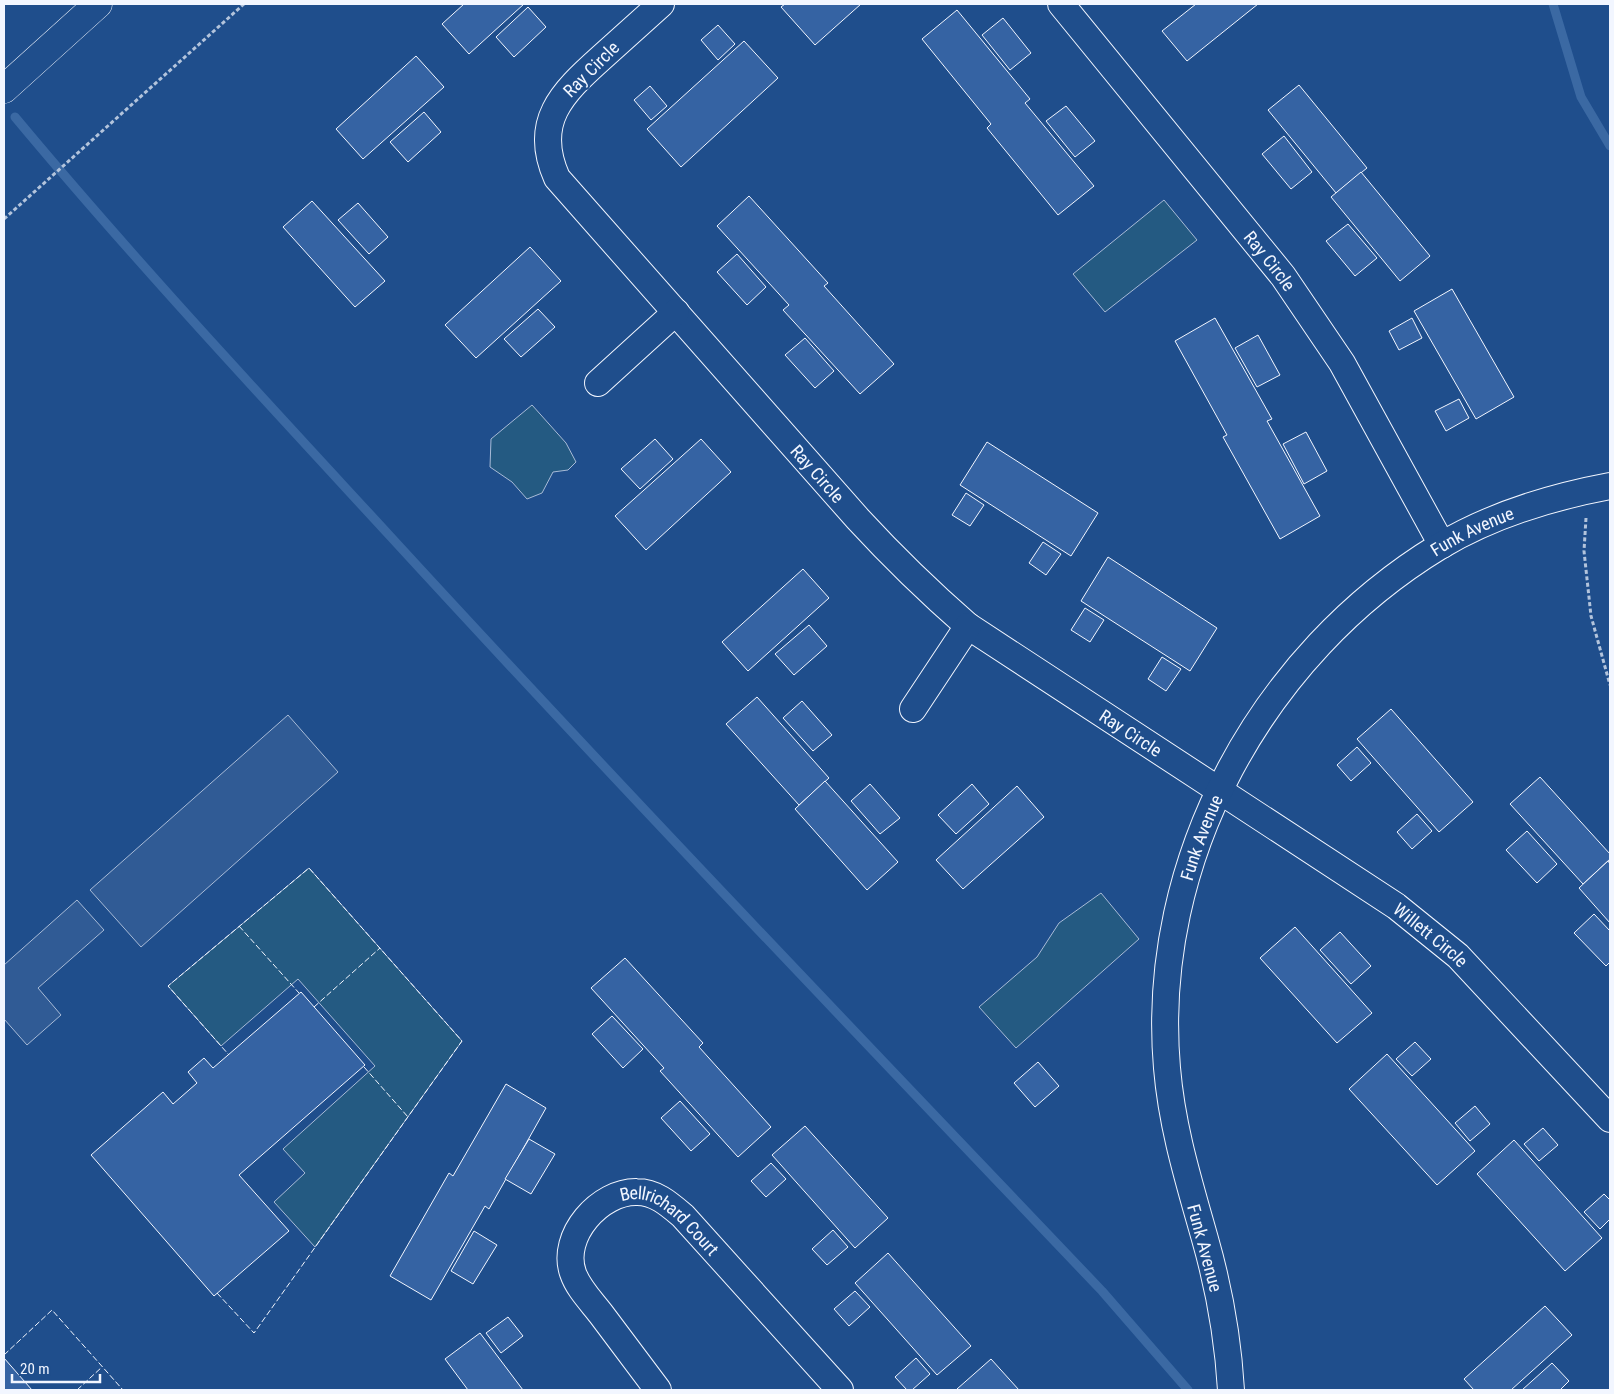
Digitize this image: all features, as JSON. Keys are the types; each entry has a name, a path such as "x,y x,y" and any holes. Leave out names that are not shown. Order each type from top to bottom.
{"street":[{"path":"4,89 98,4"},
{"name":"Ray Circle","path":"661,4 564,93 551,118 547,149 557,178 896,560 968,626 1219,790"},
{"name":"Ray Circle","path":"1061,4 1288,284 1342,363 1442,545"},
{"path":"598,383 676,312"},
{"name":"Funk Avenue","path":"1232,1390 1224,1323 1215,1280 1185,1175 1172,1117 1166,1065 1165,1013 1169,955 1183,886 1200,831 1219,790 1263,714 1291,676 1327,636 1401,572 1442,545 1481,525 1550,499 1599,488"},
{"path":"913,709 968,626"},
{"name":"Willett Circle","path":"1219,790 1396,906 1458,956 1610,1119"},
{"name":"Bellrichard Court","path":"658,1390 577,1283 570,1261 574,1239 586,1220 610,1198 628,1193 637,1192 654,1195 683,1216 840,1390"}],"path":[{"path":"4,219 244,4"},
{"path":"1599,488 1584,551 1591,616 1610,685"}],"shaded area":[{"path":"1164,200 1197,240 1105,312 1073,274"},
{"path":"532,405 566,443 576,462 568,470 553,472 542,493 527,499 512,482 490,467 491,439"},
{"path":"288,715 338,772 141,947 90,890"},
{"path":"309,868 462,1041 315,1247 274,1202 305,1173 283,1149 375,1066 298,979 221,1046 168,986"},
{"path":"1101,893 1139,939 1016,1048 979,1007 1037,957 1059,923"},
{"path":"77,900 104,930 38,988 61,1015 27,1045 4,1019 4,965"}],"building":[{"path":"464,4 524,4 469,54 442,24"},
{"path":"785,4 861,4 815,45 781,7"},
{"path":"1196,4 1258,4 1187,61 1162,31"},
{"path":"528,7 546,27 514,57 496,37"},
{"path":"957,10 1030,99 1025,103 1094,186 1058,215 987,128 991,124 922,39"},
{"path":"1003,18 1031,53 1010,70 982,35"},
{"path":"718,25 735,44 718,60 701,40"},
{"path":"744,41 778,78 681,167 647,129"},
{"path":"416,56 444,87 363,159 336,129"},
{"path":"1299,85 1367,168 1336,193 1268,110"},
{"path":"650,86 667,106 651,120 634,100"},
{"path":"1066,106 1095,141 1075,157 1046,121"},
{"path":"424,112 441,132 408,162 390,142"},
{"path":"1284,136 1312,172 1291,189 1262,154"},
{"path":"1361,172 1430,256 1400,281 1331,197"},
{"path":"749,196 828,283 824,286 894,364 860,394 783,310 789,305 717,226"},
{"path":"312,201 385,281 355,307 283,227"},
{"path":"358,203 388,237 369,254 338,220"},
{"path":"1348,224 1377,258 1355,276 1326,241"},
{"path":"530,247 561,281 476,358 445,325"},
{"path":"737,254 766,287 747,305 717,272"},
{"path":"1452,289 1514,397 1476,419 1414,311"},
{"path":"538,309 555,327 521,357 504,339"},
{"path":"1215,318 1272,419 1267,421 1320,516 1280,539 1223,437 1227,435 1175,341"},
{"path":"1412,318 1422,338 1399,350 1389,331"},
{"path":"1258,335 1280,375 1257,387 1235,348"},
{"path":"805,338 834,371 815,388 785,355"},
{"path":"1459,399 1469,418 1446,431 1435,411"},
{"path":"1306,432 1327,471 1304,484 1283,444"},
{"path":"655,439 673,459 640,489 621,469"},
{"path":"701,439 731,472 646,550 615,516"},
{"path":"987,442 1098,513 1071,556 960,485"},
{"path":"966,493 984,505 970,526 952,515"},
{"path":"1043,542 1061,554 1046,575 1029,563"},
{"path":"1108,557 1217,628 1190,671 1081,601"},
{"path":"803,569 829,598 748,671 722,642"},
{"path":"1085,608 1104,620 1090,642 1071,630"},
{"path":"809,625 827,646 794,675 775,654"},
{"path":"1162,657 1181,669 1166,691 1148,679"},
{"path":"757,697 829,778 799,805 726,724"},
{"path":"802,701 832,735 813,751 783,718"},
{"path":"1391,709 1473,802 1439,832 1357,739"},
{"path":"1357,747 1371,763 1351,781 1337,765"},
{"path":"1540,777 1610,854 1610,859 1583,884 1510,804"},
{"path":"825,781 898,862 867,890 795,809"},
{"path":"870,784 900,818 880,834 851,801"},
{"path":"972,784 989,804 956,834 938,815"},
{"path":"1017,786 1044,817 963,889 936,860"},
{"path":"1417,814 1432,831 1412,849 1397,832"},
{"path":"1527,831 1557,864 1537,883 1506,850"},
{"path":"1608,861 1610,864 1610,923 1579,888"},
{"path":"1594,914 1610,931 1610,962 1606,966 1574,933"},
{"path":"1295,927 1372,1013 1337,1043 1260,958"},
{"path":"1340,932 1371,966 1351,984 1320,950"},
{"path":"625,958 703,1043 699,1047 771,1127 738,1157 660,1071 664,1068 591,988"},
{"path":"301,992 365,1065 239,1175 289,1231 214,1296 91,1155 163,1092 173,1104 197,1083 188,1072 204,1058 213,1068"},
{"path":"612,1016 643,1049 623,1068 592,1034"},
{"path":"1415,1042 1431,1059 1412,1076 1396,1059"},
{"path":"1387,1054 1475,1151 1437,1185 1349,1089"},
{"path":"1038,1062 1059,1086 1035,1107 1014,1083"},
{"path":"506,1084 546,1108 489,1209 485,1206 431,1300 390,1276 449,1173 453,1176"},
{"path":"680,1101 710,1134 691,1151 661,1118"},
{"path":"1475,1106 1490,1124 1470,1141 1455,1123"},
{"path":"805,1126 888,1218 855,1248 772,1155"},
{"path":"1543,1128 1558,1145 1539,1161 1524,1144"},
{"path":"529,1139 555,1154 531,1194 505,1179"},
{"path":"1514,1140 1602,1238 1565,1271 1477,1174"},
{"path":"771,1163 786,1179 766,1197 751,1181"},
{"path":"1604,1194 1610,1200 1610,1219 1600,1229 1584,1212"},
{"path":"833,1230 848,1247 827,1265 812,1249"},
{"path":"474,1231 497,1245 473,1284 451,1271"},
{"path":"888,1253 971,1346 937,1375 855,1283"},
{"path":"855,1291 870,1307 849,1326 834,1309"},
{"path":"1545,1306 1572,1335 1511,1390 1474,1390 1464,1379"},
{"path":"508,1317 523,1336 501,1353 486,1333"},
{"path":"480,1333 523,1390 468,1390 445,1359"},
{"path":"4,1358 32,1390 4,1390"},
{"path":"916,1358 930,1374 912,1390 907,1390 895,1377"},
{"path":"991,1359 1019,1390 957,1389"},
{"path":"1552,1363 1569,1381 1560,1390 1522,1390"}],"waterway":[{"path":"1553,4 1581,97 1610,146"},
{"path":"15,117 60,171 247,381 655,821 1102,1291 1188,1390"}],"fence":[{"path":"217,1293 254,1333 462,1041 309,868 168,986 229,1055"},
{"path":"239,926 299,993"},
{"path":"314,1007 380,948"},
{"path":"364,1067 408,1117"},
{"path":"4,1355 52,1310 123,1390"},
{"path":"77,1390 102,1367"}]}
